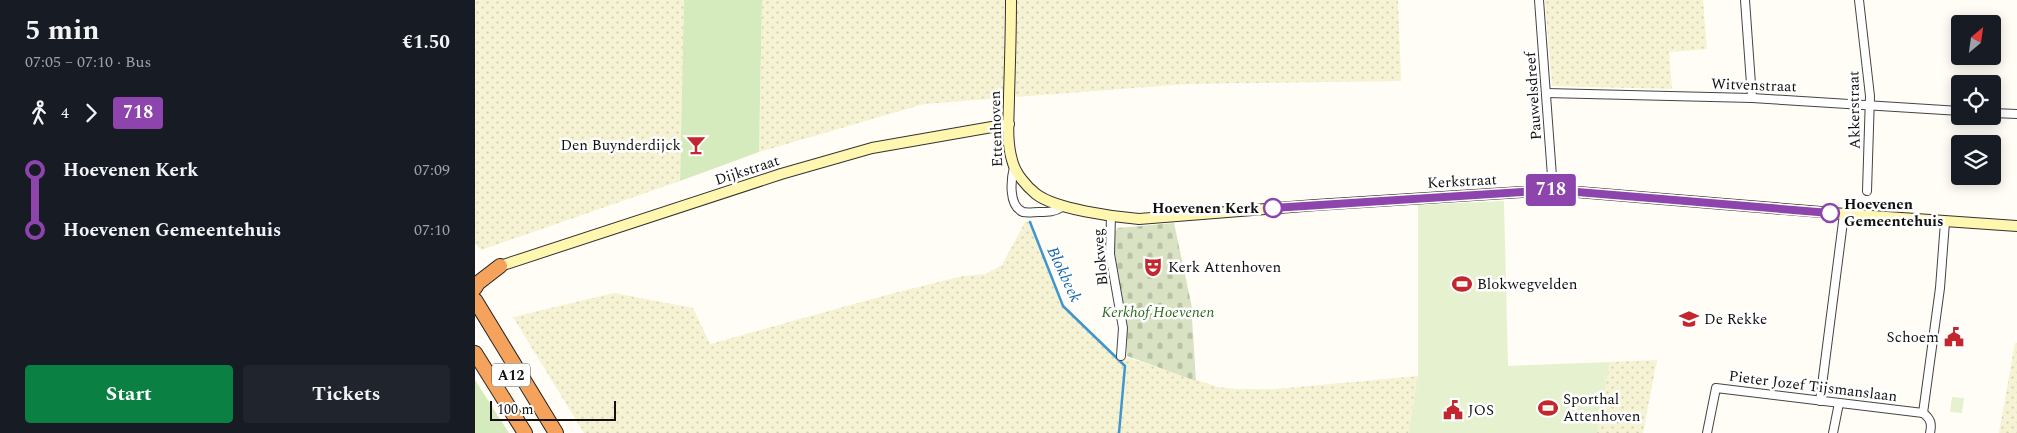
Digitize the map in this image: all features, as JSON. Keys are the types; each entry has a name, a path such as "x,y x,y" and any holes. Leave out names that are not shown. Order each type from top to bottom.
{"highway":[{"path":"475,272 500,266"},
{"path":"475,288 478,283 500,266"},
{"path":"475,300 556,433"},
{"name":"A12","path":"475,316 547,433"},
{"name":"A12","path":"475,353 525,433"}],"main road":[{"name":"Ettenhoven","path":"1011,0 1009,124 1011,159 1014,167"},
{"name":"Dijkstraat","path":"500,266 781,174 872,148 1009,124"},
{"name":"Kerkstraat","path":"1014,167 1024,182 1036,194 1050,203 1139,219 1317,205 1553,190 1945,222 2017,226"}],"street":[{"name":"Pauwelsdreef","path":"1539,0 1553,190"},
{"path":"1745,0 1752,98"},
{"name":"Akkerstraat","path":"1859,0 1870,105 1867,191"},
{"name":"Witvenstraat","path":"1546,93 1752,98 1951,110"},
{"path":"2001,113 2017,114"},
{"name":"Ettenhoven","path":"1014,167 1012,175 1013,200 1018,208 1024,212 1055,212 1062,206"},
{"path":"1820,401 1845,214"},
{"name":"Blokweg","path":"1111,215 1110,254 1123,328 1121,356"},
{"path":"1930,433 1932,424 1923,413 1940,288 1945,222"},
{"name":"Pieter Jozef Tijsmanslaan","path":"1707,433 1716,388 1923,413"},
{"path":"1833,433 1839,404"}],"shaded area":[{"path":"475,0 684,0 680,181 481,250 475,244"},
{"path":"762,0 1398,0 1401,81 1187,84 924,104 759,152"},
{"path":"1545,0 1703,0 1707,49 1669,52 1672,89 1552,86"},
{"path":"1030,221 1062,301 1067,309 1117,356 1129,358 1218,387 1234,389 1276,389 1418,376 1408,433 584,433 513,317 614,293 693,308 710,344 894,293 963,276 986,274 1002,265 1025,222"},
{"path":"2015,343 2017,343 2017,433 1999,433"},
{"path":"1657,360 1643,433 1597,433 1610,362"}],"green space":[{"path":"684,0 762,0 759,152 680,181"},
{"name":"Blokwegvelden","path":"1504,201 1508,366 1610,362 1597,433 1408,433 1418,376 1418,205"},
{"name":"Kerkhof Hoevenen","path":"1174,223 1194,317 1192,318 1196,381 1127,356 1126,326 1112,235 1118,228"},
{"path":"475,380 509,433 475,433"},
{"path":"1952,397 1964,398 1962,413 1950,412"}],"waterway":[{"name":"Blokbeek","path":"1030,222 1063,306 1125,366 1119,433"}],"bus line":[{"name":"718","path":"1273,208 1553,190 1830,213"}],"place":[{"name":"Den Buynderdijck","path":"696,145"},
{"name":"Hoevenen Kerk","path":"1273,208"},
{"name":"Hoevenen Gemeentehuis","path":"1830,213"},
{"name":"Kerk Attenhoven","path":"1153,267"},
{"name":"Blokwegvelden","path":"1462,284"},
{"name":"De Rekke","path":"1689,319"},
{"name":"Schoem","path":"1954,337"},
{"name":"Sporthal Attenhoven","path":"1548,408"},
{"name":"JOS","path":"1453,410"}]}
